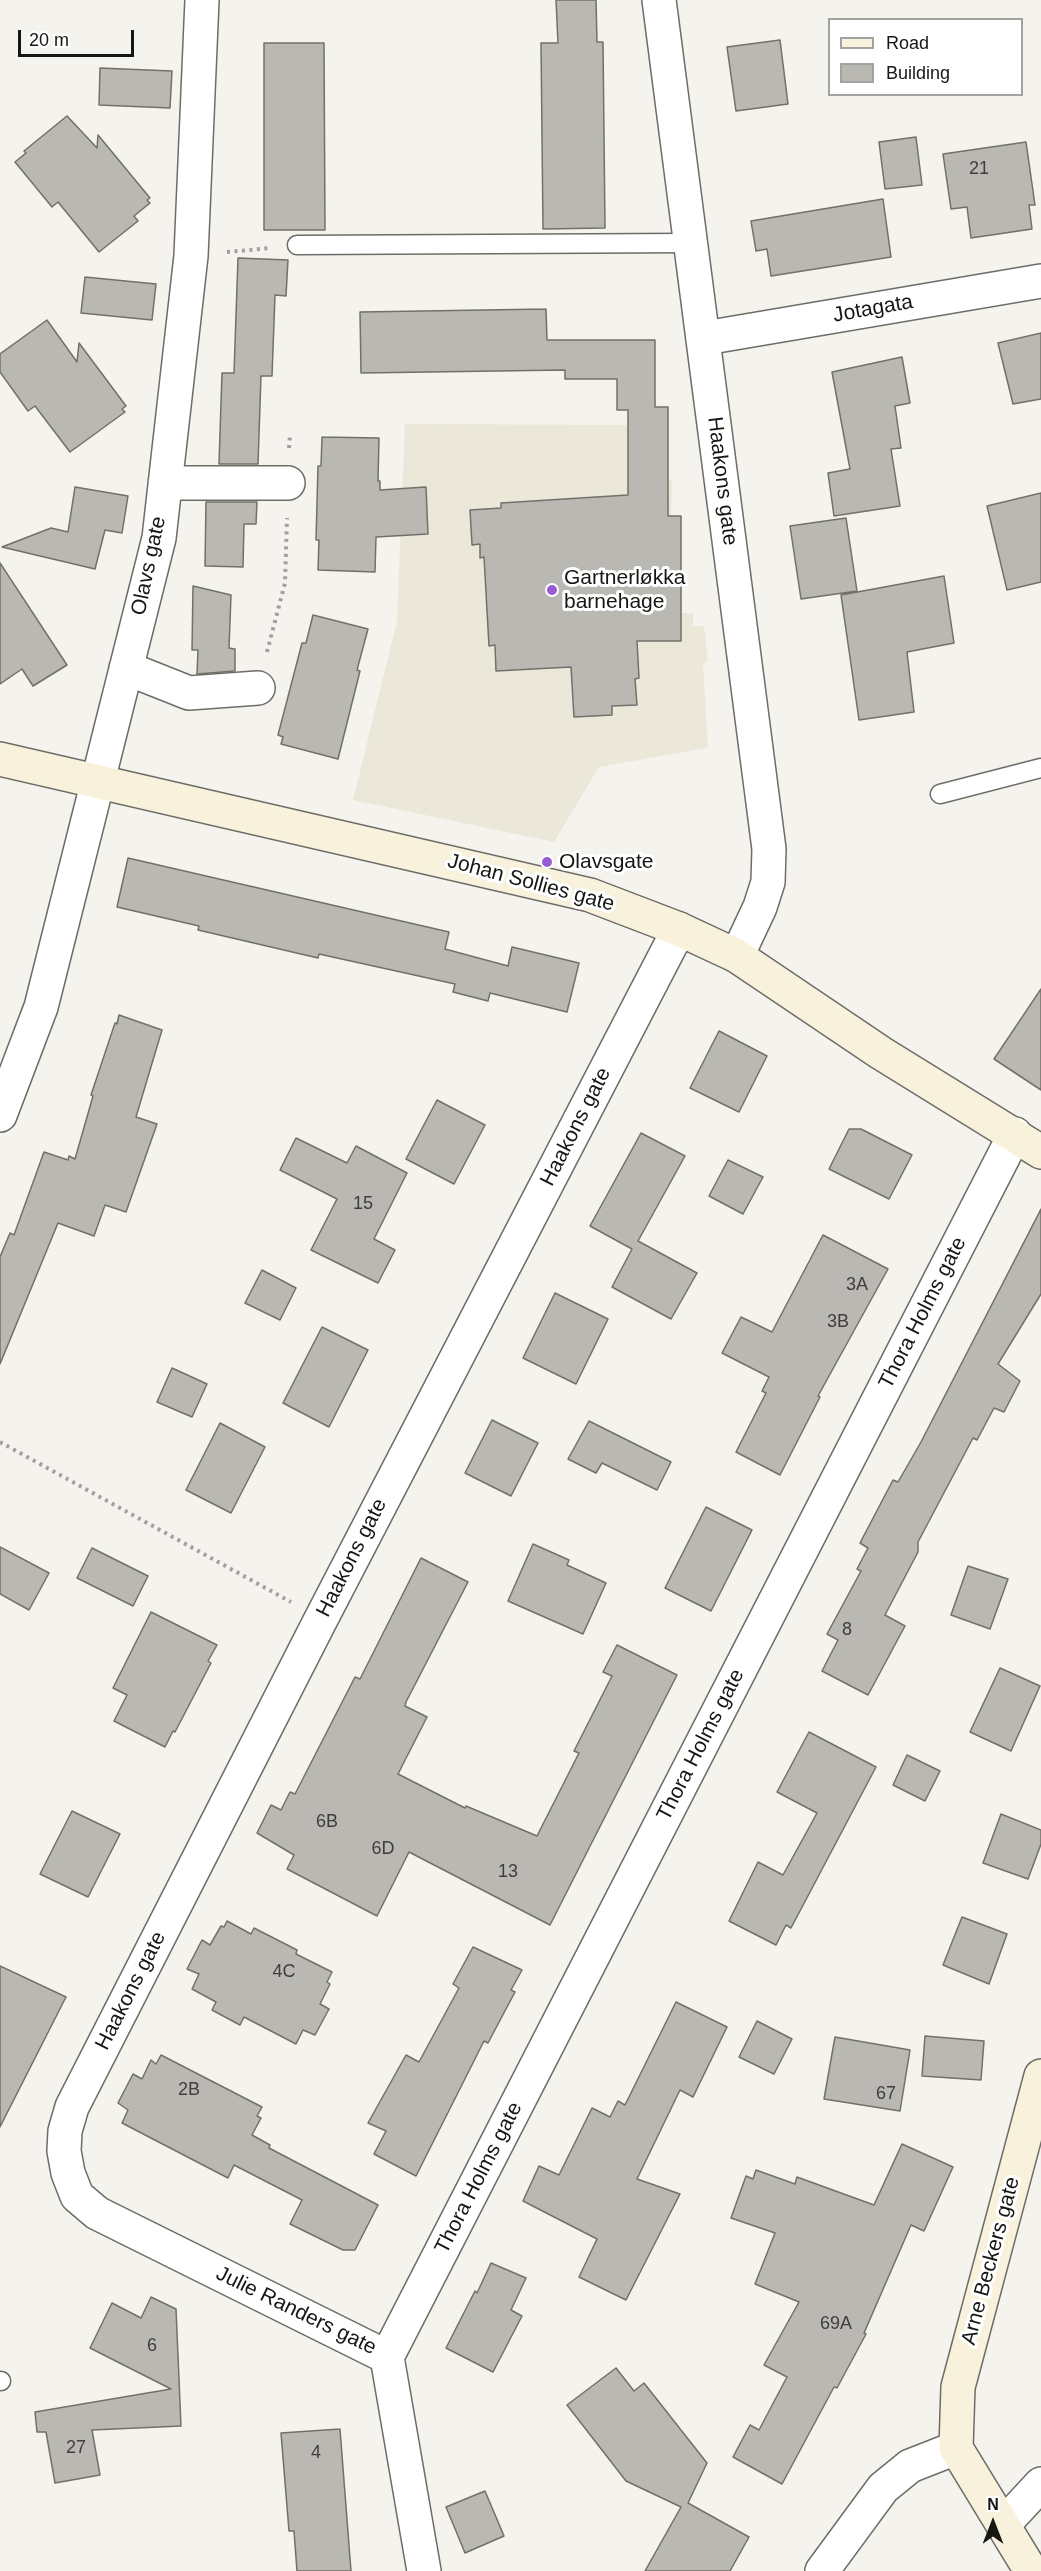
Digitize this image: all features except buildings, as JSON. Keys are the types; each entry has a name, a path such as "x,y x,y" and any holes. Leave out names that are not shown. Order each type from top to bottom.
{"main road":[{"name":"Johan Sollies gate","path":"0,759 590,895 679,929 737,956 881,1053 1028,1143"},
{"name":"Arne Beckers gate","path":"956,2448 958,2386 1041,2076"},
{"path":"956,2448 1031,2571"}],"street":[{"name":"Olavs gate","path":"0,1115 40,1006 159,538 191,256 202,0"},
{"name":"Haakons gate","path":"660,0 689,243 705,338 769,849 768,882 760,907 737,956"},
{"name":"Jotagata","path":"705,338 1041,281"},
{"path":"165,483 288,483"},
{"path":"126,668 189,693 258,688"},
{"name":"Haakons gate","path":"77,2196 68,2173 64,2151 65,2131 72,2107 321,1618 679,929"},
{"name":"Thora Holms gate","path":"387,2356 1028,1143"},
{"name":"Julie Randers gate","path":"77,2196 97,2213 387,2356 424,2571"},
{"path":"822,2571 883,2488 910,2466 956,2448"},
{"path":"1003,2525 1041,2484"}],"lane":[{"path":"297,245 689,243"},
{"path":"940,794 1041,768"}],"path":[{"path":"191,256 297,245"},
{"path":"258,688 285,583 290,435"},
{"path":"0,1442 321,1618"}],"shaded area":[{"path":"405,424 628,425 667,480 672,479 671,516 681,516 682,613 693,613 693,626 704,626 708,661 703,665 708,748 599,767 554,842 353,800 397,621"}],"place":[{"name":"Gartnerløkka barnehage","path":"552,590"},
{"name":"Olavsgate","path":"547,862"}]}
